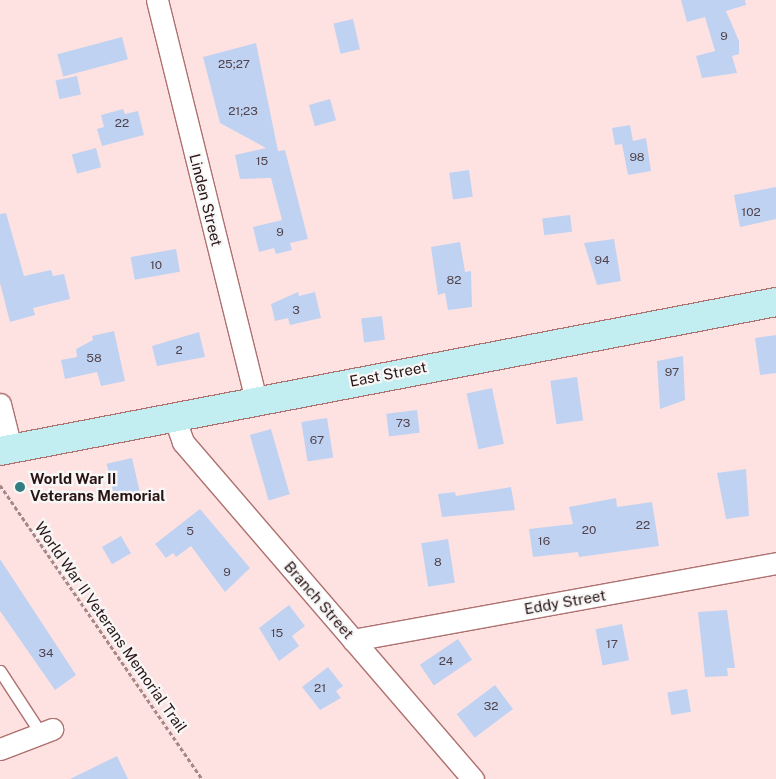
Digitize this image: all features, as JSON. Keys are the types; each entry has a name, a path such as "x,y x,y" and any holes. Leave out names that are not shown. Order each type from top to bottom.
{"main road":[{"name":"East Street","path":"5,450 256,400 776,302"}],"street":[{"name":"Linden Street","path":"157,0 256,400"},
{"path":"0,404 5,450"},
{"name":"Branch Street","path":"174,416 183,442 473,779"},
{"name":"Eddy Street","path":"354,640 776,563"},
{"path":"0,749 47,732"}],"lane":[{"path":"0,671 47,732"}],"path":[{"path":"0,485 4,492"},
{"name":"World War II Veterans Memorial Trail","path":"0,490 4,492 202,779"}],"building":[{"path":"681,0 745,0 746,5 726,11 739,41 739,54 732,56 737,73 702,78 696,56 715,51 705,17 687,22"},
{"path":"353,19 360,49 340,54 334,23"},
{"path":"122,37 128,59 63,77 57,54"},
{"path":"256,43 278,151 285,150 308,239 290,243 292,250 276,254 274,248 259,252 253,227 282,220 271,178 240,179 235,155 266,148 220,123 203,57"},
{"path":"77,76 81,95 59,99 55,81"},
{"path":"330,99 336,120 315,126 309,105"},
{"path":"123,109 125,114 138,111 144,135 102,146 97,129 104,127 101,115"},
{"path":"630,125 633,141 646,138 651,171 628,175 622,144 615,145 612,128"},
{"path":"96,148 101,167 77,174 72,154"},
{"path":"469,170 473,197 453,200 449,173"},
{"path":"776,187 776,219 740,227 734,195"},
{"path":"6,213 24,276 51,270 53,276 64,274 70,299 33,308 35,315 10,322 0,283 0,214"},
{"path":"570,215 572,232 544,235 542,218"},
{"path":"614,239 621,281 597,285 584,243"},
{"path":"460,242 465,272 471,271 472,307 448,310 445,293 438,295 431,247"},
{"path":"176,249 180,272 135,280 131,257"},
{"path":"298,292 299,296 315,292 321,318 290,325 288,318 275,321 271,304"},
{"path":"382,316 385,340 364,342 361,319"},
{"path":"114,331 125,381 101,386 97,372 65,379 61,360 77,357 76,349 93,340 92,336"},
{"path":"199,332 205,357 157,366 152,346"},
{"path":"776,335 776,373 760,375 755,338"},
{"path":"683,356 685,400 660,409 657,361"},
{"path":"577,377 583,421 556,424 550,381"},
{"path":"492,388 504,444 478,449 467,393"},
{"path":"417,410 420,433 389,437 386,414"},
{"path":"327,418 333,458 308,462 301,422"},
{"path":"271,429 290,494 269,500 250,435"},
{"path":"132,458 140,492 115,498 107,464"},
{"path":"746,469 749,516 726,519 717,473"},
{"path":"511,487 515,510 442,517 438,494 455,492 456,496"},
{"path":"616,498 617,507 652,502 659,546 579,557 578,552 533,557 529,529 573,524 569,507"},
{"path":"200,509 250,568 225,592 191,546 176,557 173,553 166,558 155,544"},
{"path":"121,536 131,553 112,564 102,547"},
{"path":"448,539 455,582 428,587 421,543"},
{"path":"0,559 76,675 55,690 0,611"},
{"path":"289,605 305,626 292,636 299,646 279,661 259,628"},
{"path":"727,610 735,668 727,668 728,676 705,677 698,612"},
{"path":"622,624 629,660 603,665 595,629"},
{"path":"458,639 472,660 434,685 420,665"},
{"path":"328,667 343,686 336,691 341,698 320,710 302,687"},
{"path":"495,685 513,709 475,738 457,714"},
{"path":"687,689 691,712 671,715 667,692"},
{"path":"117,756 128,779 70,779"}],"place":[{"name":"World War II Veterans Memorial","path":"20,487"}]}
